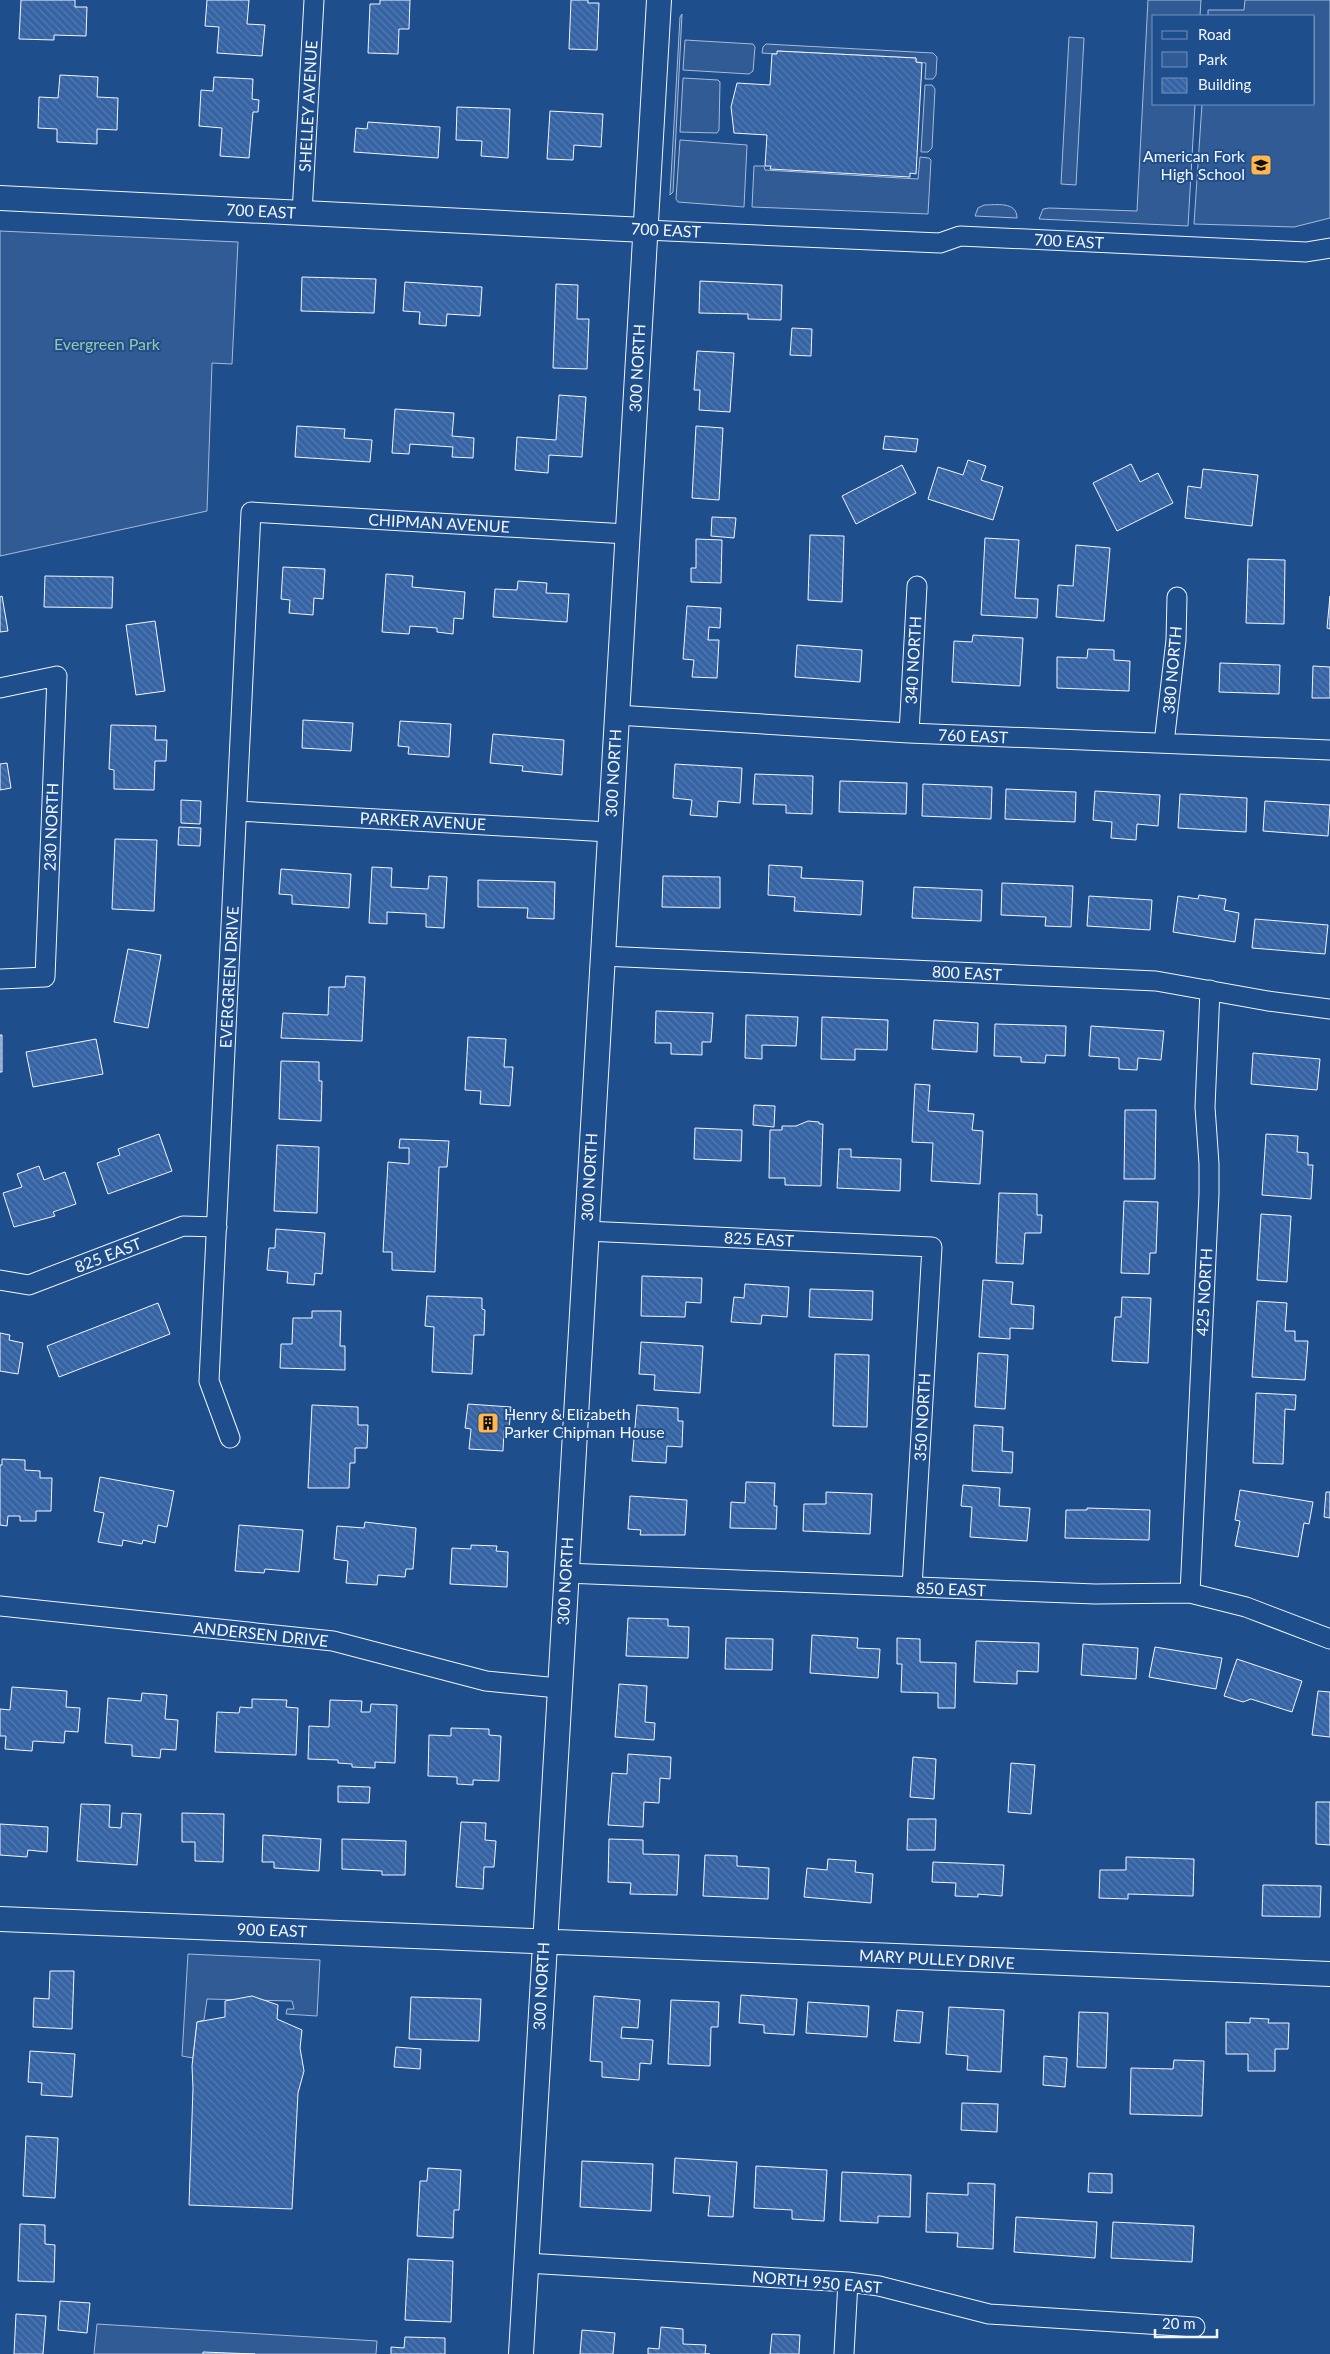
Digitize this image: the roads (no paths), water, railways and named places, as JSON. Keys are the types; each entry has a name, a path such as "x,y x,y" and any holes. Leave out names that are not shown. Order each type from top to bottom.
{"street":[{"name":"SHELLEY AVENUE","path":"302,213 314,0"},
{"name":"300 NORTH","path":"521,2354 558,1688 658,0"},
{"name":"700 EAST","path":"0,198 940,243 960,236 1306,252 1330,248"},
{"name":"CHIPMAN AVENUE","path":"251,512 627,534"},
{"name":"EVERGREEN DRIVE","path":"230,1438 210,1381 251,512"},
{"name":"340 NORTH","path":"909,733 916,586"},
{"name":"380 NORTH","path":"1164,743 1176,640 1177,597"},
{"name":"230 NORTH","path":"0,688 57,676 45,977 0,979"},
{"name":"760 EAST","path":"616,715 909,733 1330,750"},
{"name":"PARKER AVENUE","path":"237,811 609,832"},
{"name":"800 EAST","path":"602,956 1156,981 1268,1002 1330,1009"},
{"name":"425 NORTH","path":"1190,1593 1209,1194 1204,1108 1210,990"},
{"name":"825 EAST","path":"0,1280 29,1285 183,1226 217,1227"},
{"name":"825 EAST","path":"586,1232 932,1247"},
{"name":"350 NORTH","path":"912,1587 932,1247"},
{"name":"850 EAST","path":"565,1573 1095,1594 1190,1593 1246,1607 1330,1639"},
{"name":"ANDERSEN DRIVE","path":"0,1606 333,1641 486,1681 558,1688"},
{"name":"900 EAST","path":"0,1919 544,1940"},
{"name":"MARY PULLEY DRIVE","path":"544,1940 1026,1963 1330,1974"},
{"name":"NORTH 950 EAST","path":"526,2263 848,2282 879,2286 989,2314 1195,2326"},
{"path":"844,2354 848,2282"}],"place":[{"name":"American Fork High School","path":"1261,165"},
{"name":"Henry & Elizabeth Parker Chipman House","path":"488,1423"}],"park label":[{"name":"Evergreen Park","path":"107,344"}]}
